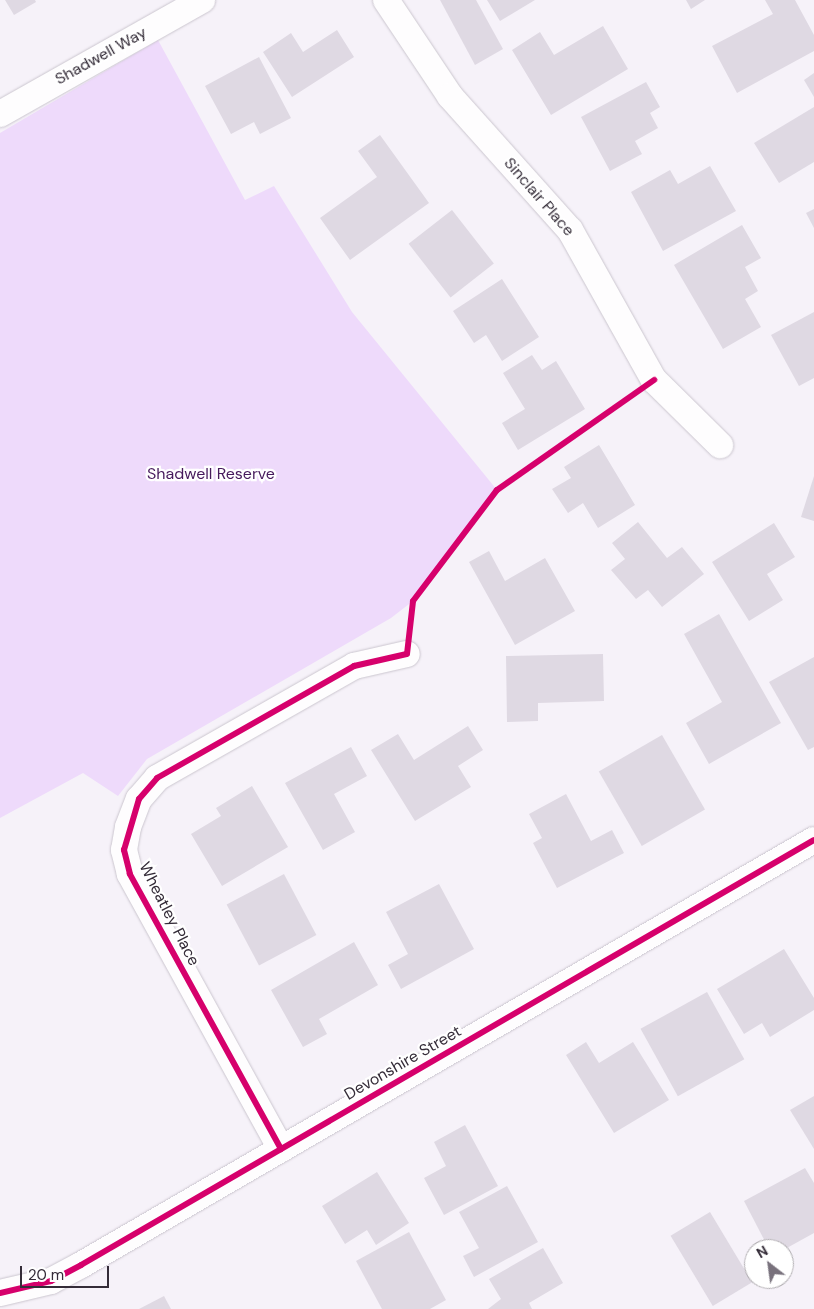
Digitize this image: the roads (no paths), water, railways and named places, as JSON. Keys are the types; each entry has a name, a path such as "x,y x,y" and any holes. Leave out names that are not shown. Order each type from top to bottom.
{"street":[{"name":"Shadwell Way","path":"0,114 202,0"},
{"name":"Sinclair Place","path":"386,0 450,96 570,230 654,380 720,445"},
{"name":"Wheatley Place","path":"281,1149 130,874 124,850 128,827 138,799 157,778 354,666 407,654"},
{"name":"Devonshire Street","path":"0,1293 51,1281 814,840"}],"park label":[{"name":"Shadwell Reserve","path":"211,474"}]}
